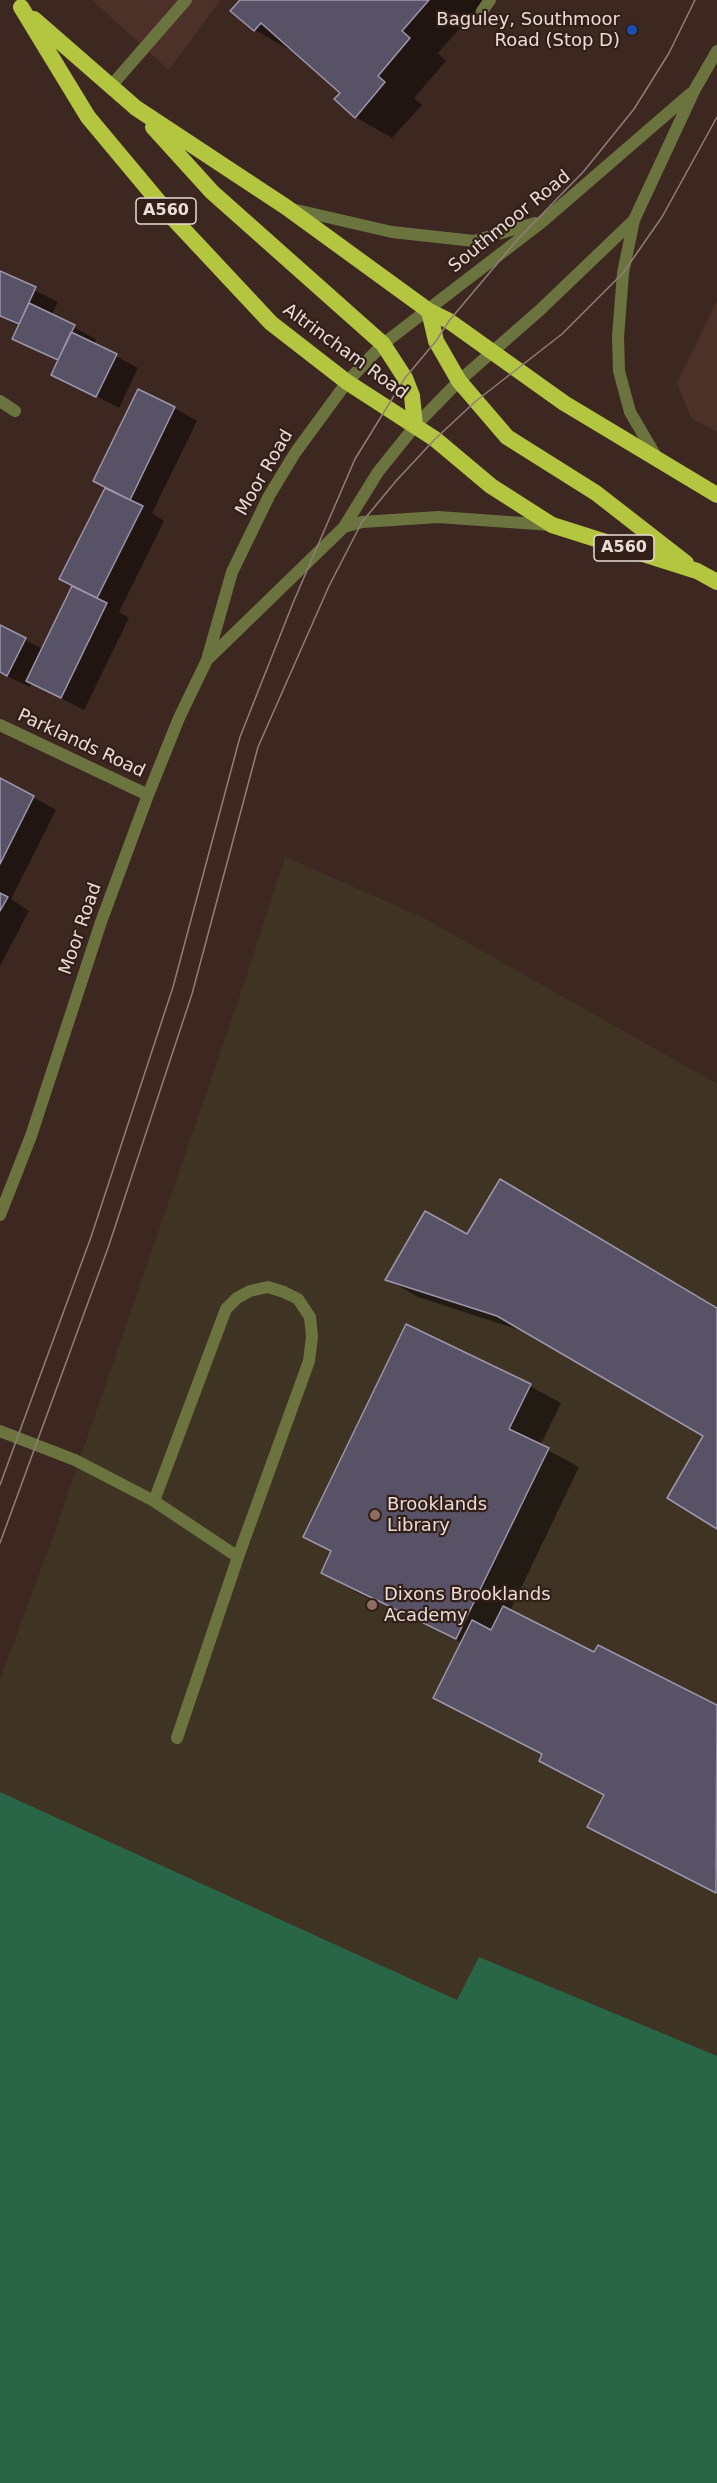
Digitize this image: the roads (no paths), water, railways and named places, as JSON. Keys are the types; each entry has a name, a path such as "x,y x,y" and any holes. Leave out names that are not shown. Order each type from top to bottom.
{"highway":[{"name":"Altrincham Road","path":"17,4 136,108 286,207 429,311 449,321 564,403 717,495"},
{"name":"Altrincham Road","path":"17,4 88,117 169,214 271,323 347,382 435,439 490,486 552,525 697,571 717,582"},
{"path":"136,108 212,192 383,344 405,378 412,396 415,426"},
{"path":"429,311 436,341 459,381 507,437 596,493 697,571"}],"street":[{"path":"111,86 186,0"},
{"path":"482,11 490,0"},
{"name":"Southmoor Road","path":"415,426 459,381 540,309 634,220 695,89 717,51"},
{"name":"Southmoor Road","path":"347,382 383,344 429,311 542,222 695,89"},
{"path":"286,207 392,232 474,242 542,222"},
{"path":"634,220 623,273 622,315 618,337 619,371 630,412 658,460"},
{"name":"Moor Road","path":"0,1215 30,1136 101,922 147,795 207,660 232,572 269,496 295,453 347,382"},
{"path":"0,400 15,411"},
{"name":"Moor Road","path":"207,660 344,527 378,472 415,426"},
{"path":"344,527 362,522 438,517 552,525"},
{"name":"Parklands Road","path":"0,725 147,795"},
{"path":"154,1501 226,1308 237,1298 250,1291 268,1287 298,1299 310,1317 312,1337 309,1361 238,1557 177,1738"},
{"path":"0,1431 75,1460 154,1501 238,1557"}],"tram line":[{"path":"0,1485 91,1237 173,987 240,737 293,603 355,459 405,378 436,341 449,321 517,240 584,171 634,109 669,53 695,0"},
{"path":"0,1543 108,1248 192,994 258,747 329,586 362,522 435,439 476,401 562,334 623,273 662,217 717,117"}],"place":[{"name":"Baguley, Southmoor Road (Stop D)","path":"632,30"},
{"name":"Brooklands Library","path":"375,1515"},
{"name":"Dixons Brooklands Academy","path":"372,1605"}]}
